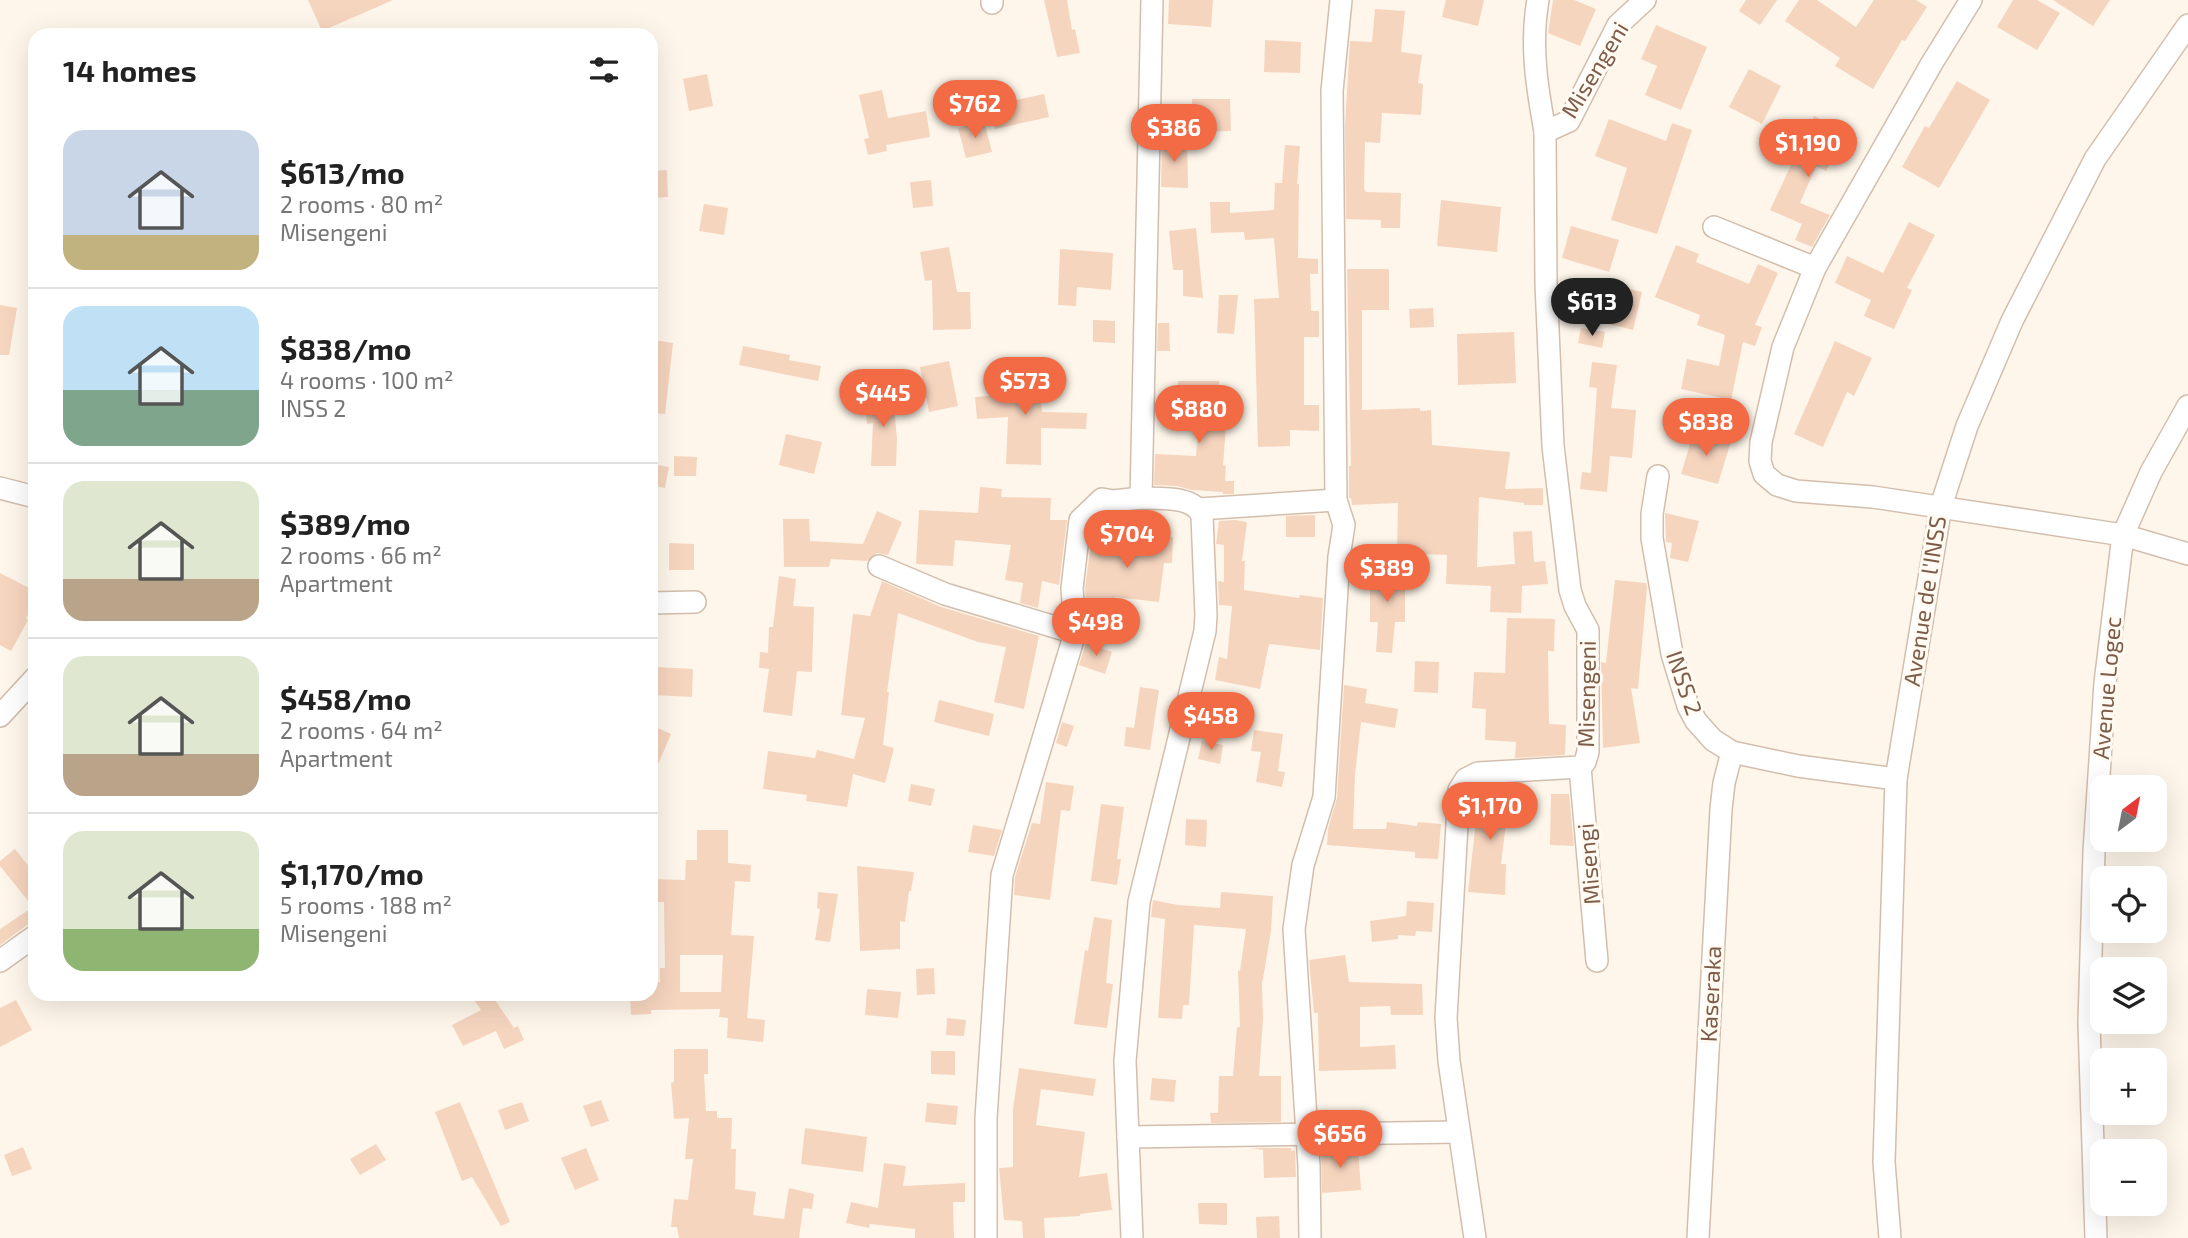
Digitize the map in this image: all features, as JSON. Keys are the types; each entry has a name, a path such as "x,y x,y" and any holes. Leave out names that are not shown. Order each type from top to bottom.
{"street":[{"path":"1141,498 1152,0"},
{"path":"1310,1238 1307,1134 1294,929 1303,865 1324,797 1339,556 1344,526 1336,500 1332,91 1340,0"},
{"path":"1538,0 1533,38 1534,61 1545,132"},
{"name":"Misengeni","path":"1475,1238 1449,1060 1446,1018 1459,790 1466,779 1478,773 1580,767 1588,752 1588,630 1570,590 1553,446 1546,283 1545,132 1569,121 1618,25 1645,0"},
{"path":"1971,0 1815,268 1783,347 1761,442 1760,461 1764,474 1777,485 1796,491 1941,506 2123,535 2188,554"},
{"name":"Avenue de l'INSS","path":"1890,1238 1884,1162 1896,779 1941,506 1967,426 2012,321 2082,184 2095,159 2188,25"},
{"path":"1714,227 1815,268"},
{"name":"Avenue Logec","path":"2096,1238 2089,1023 2093,865 2105,683 2123,535 2151,472 2188,406"},
{"name":"INSS 2","path":"1658,476 1652,514 1652,538 1672,654 1688,706 1696,720 1713,740 1732,751 1798,766 1896,779"},
{"path":"0,488 28,495"},
{"path":"986,1238 986,1118 1002,875 1075,633 1072,589 1080,520 1102,499 1113,501 1141,498 1188,501 1199,509 1202,516 1205,631 1139,902 1125,1061 1132,1238"},
{"path":"1199,509 1336,500"},
{"path":"878,566 944,594 1075,633"},
{"path":"658,603 695,602"},
{"path":"0,716 28,686"},
{"name":"Kaseraka","path":"1698,1238 1721,809 1732,751"},
{"name":"Misengi","path":"1580,767 1597,961"},
{"path":"0,961 28,941"},
{"path":"1128,1137 1459,1132"}],"building":[{"path":"308,0 393,0 329,28 321,28"},
{"path":"1044,0 1067,0 1072,30 1075,29 1080,53 1057,57"},
{"path":"1169,0 1213,0 1211,27 1168,24"},
{"path":"1446,0 1484,0 1478,26 1442,17"},
{"path":"1553,0 1574,0 1596,9 1580,46 1548,33"},
{"path":"1746,0 1777,0 1760,25 1739,11"},
{"path":"1799,0 1817,0 1856,27 1874,0 1916,0 1927,7 1905,41 1902,40 1873,89 1835,66 1840,58 1785,21"},
{"path":"2013,0 2037,0 2060,13 2037,50 1997,27"},
{"path":"2053,0 2110,0 2093,26"},
{"path":"1375,9 1405,11 1401,52 1422,55 1418,83 1423,84 1421,115 1382,113 1380,143 1365,142 1364,189 1366,192 1401,193 1400,228 1381,228 1381,220 1346,219 1345,125 1350,41 1372,42"},
{"path":"1656,25 1707,47 1681,110 1645,95 1657,66 1641,59"},
{"path":"1265,40 1301,42 1300,73 1264,72"},
{"path":"1749,69 1781,86 1762,124 1729,107"},
{"path":"707,74 713,106 689,111 683,79"},
{"path":"1957,81 1990,100 1939,188 1902,167 1925,126 1929,128"},
{"path":"882,90 888,118 926,111 930,137 886,145 887,151 868,155 864,139 869,138 859,95"},
{"path":"1044,94 1049,117 995,129 989,106"},
{"path":"1192,99 1230,99 1231,131 1192,132"},
{"path":"1814,116 1846,132 1826,171 1816,166 1800,203 1830,215 1812,247 1795,240 1802,224 1770,210"},
{"path":"1609,119 1666,141 1672,123 1692,130 1657,234 1611,220 1627,168 1595,156"},
{"path":"984,121 992,152 966,158 958,128"},
{"path":"1162,139 1187,140 1188,188 1161,187"},
{"path":"1285,145 1300,146 1297,184 1298,258 1318,259 1318,274 1310,274 1311,311 1319,311 1319,337 1304,337 1304,405 1319,405 1319,431 1290,430 1290,446 1258,447 1254,299 1279,298 1274,238 1245,240 1244,232 1211,233 1210,202 1230,202 1230,213 1274,210 1275,183 1282,183"},
{"path":"667,170 668,197 658,198 658,171"},
{"path":"931,180 933,206 913,208 910,182"},
{"path":"1441,200 1501,207 1497,252 1437,246"},
{"path":"704,204 728,208 724,235 699,231"},
{"path":"1909,222 1935,235 1907,288 1912,290 1894,329 1864,316 1871,300 1835,283 1847,256 1883,273"},
{"path":"1571,226 1619,240 1609,272 1562,258"},
{"path":"1196,228 1203,298 1183,296 1183,270 1173,270 1169,231"},
{"path":"1676,245 1699,254 1696,262 1749,284 1758,264 1778,273 1755,325 1762,327 1755,346 1743,342 1731,400 1681,389 1687,359 1719,366 1725,335 1697,325 1700,315 1655,297"},
{"path":"949,247 957,292 970,292 971,329 933,330 932,280 925,281 920,252"},
{"path":"1060,249 1113,253 1111,290 1077,287 1076,306 1058,305"},
{"path":"1347,269 1389,269 1389,310 1362,310 1362,410 1431,410 1432,445 1510,452 1505,489 1543,488 1543,505 1524,505 1479,497 1477,567 1515,564 1513,532 1532,531 1534,562 1545,561 1548,584 1522,586 1521,613 1490,612 1491,586 1446,584 1447,555 1397,553 1398,503 1352,505 1349,498 1351,466"},
{"path":"1610,284 1642,292 1633,330 1601,322"},
{"path":"1219,295 1238,295 1234,334 1217,333"},
{"path":"0,305 17,308 9,355 0,355"},
{"path":"1433,308 1434,327 1410,328 1409,309"},
{"path":"1093,320 1115,321 1115,343 1093,342"},
{"path":"1158,323 1169,323 1170,351 1157,351"},
{"path":"1581,328 1605,332 1602,348 1578,343"},
{"path":"1514,332 1516,383 1458,385 1457,334"},
{"path":"658,341 673,343 665,414 658,414"},
{"path":"1835,341 1872,358 1854,396 1847,392 1823,447 1794,434"},
{"path":"743,346 790,355 789,360 821,366 818,381 739,365"},
{"path":"949,361 958,406 929,412 920,367"},
{"path":"1592,362 1617,365 1611,408 1636,410 1632,458 1610,456 1607,492 1580,489 1582,472 1591,473 1597,388 1589,387"},
{"path":"1011,364 1035,364 1035,399 1041,399 1042,412 1087,413 1086,429 1041,428 1041,465 1006,464 1008,417 977,419 975,397 1011,394"},
{"path":"1178,381 1219,381 1219,427 1226,427 1223,465 1226,466 1225,481 1234,481 1234,494 1154,485 1155,454 1196,456 1200,406 1178,406"},
{"path":"893,394 897,439 896,466 871,466 873,423 867,424 865,396"},
{"path":"1694,431 1731,441 1718,484 1681,474"},
{"path":"786,434 822,442 814,474 779,465"},
{"path":"674,456 697,457 696,476 674,476"},
{"path":"658,465 669,467 665,488 658,486"},
{"path":"980,487 1002,489 1001,497 1051,498 1050,520 1067,520 1059,585 1042,581 1038,608 1020,603 1023,583 1005,580 1011,545 955,540 953,566 916,564 919,510 978,513"},
{"path":"877,511 902,522 888,555 877,553 867,561 831,559 829,567 784,567 783,519 809,519 810,541 863,544"},
{"path":"1665,513 1699,521 1688,562 1670,558 1672,543 1666,542"},
{"path":"1315,515 1315,537 1286,537 1286,516"},
{"path":"1219,521 1247,522 1242,561 1245,561 1244,590 1299,598 1300,595 1323,598 1320,650 1269,644 1260,689 1215,680 1219,657 1227,659 1232,606 1219,605 1218,581 1224,582 1224,545 1216,544"},
{"path":"1130,535 1173,537 1172,563 1164,563 1159,602 1115,597 1114,608 1086,607 1085,588 1091,542 1130,541"},
{"path":"669,543 694,544 694,570 669,570"},
{"path":"1370,569 1405,569 1405,622 1395,622 1392,653 1376,652 1378,622 1370,622"},
{"path":"0,573 28,587 28,620 11,651 0,645"},
{"path":"779,576 796,579 793,606 814,607 812,672 797,671 792,716 763,712 769,669 759,668 760,652 768,653 769,627 773,627"},
{"path":"1615,580 1646,583 1647,588 1638,689 1631,688 1640,743 1603,748 1601,662 1606,663"},
{"path":"882,581 941,607 1039,636 1024,709 994,702 1006,647 978,642 898,613 883,745 894,748 885,783 853,774 847,807 806,801 807,795 763,789 768,751 815,758 817,750 854,759 865,718 841,715 853,614 870,616"},
{"path":"1507,618 1555,619 1554,651 1548,651 1549,724 1566,725 1565,755 1515,758 1516,742 1485,740 1486,709 1472,708 1474,672 1505,673"},
{"path":"1086,643 1112,652 1105,674 1079,665"},
{"path":"1415,661 1439,662 1438,693 1414,692"},
{"path":"658,667 693,669 692,697 658,695"},
{"path":"1344,685 1367,689 1365,703 1398,709 1395,728 1361,722 1353,829 1386,829 1387,822 1417,826 1418,822 1441,824 1438,859 1415,858 1415,852 1327,845 1328,829 1337,798"},
{"path":"1140,687 1159,690 1150,750 1124,746 1126,727 1134,728"},
{"path":"939,700 994,714 989,736 934,722"},
{"path":"1062,722 1074,726 1067,747 1056,743"},
{"path":"658,728 671,734 658,765"},
{"path":"1254,730 1283,734 1278,771 1285,772 1282,787 1256,782 1261,752 1251,751"},
{"path":"1202,741 1223,745 1220,764 1198,759"},
{"path":"1046,782 1074,786 1070,811 1061,810 1050,900 1014,895 1015,877 1032,823 1040,824"},
{"path":"911,784 935,789 931,806 908,801"},
{"path":"1512,784 1511,807 1508,807 1501,864 1506,864 1505,895 1468,892 1477,812 1482,812 1482,786"},
{"path":"1551,794 1569,794 1574,846 1550,845"},
{"path":"1101,804 1124,807 1117,859 1121,859 1117,885 1091,881"},
{"path":"1186,819 1207,820 1206,847 1185,845"},
{"path":"973,825 1002,830 994,856 968,852"},
{"path":"697,830 728,830 728,863 751,865 750,882 735,881 731,935 754,936 747,1018 765,1020 763,1042 727,1038 728,1018 719,1017 720,1009 651,1010 651,1014 631,1015 630,1001 658,1001 660,968 665,968 664,902 658,902 658,879 685,880 686,860 697,860","holes":["680,955 723,955 721,992 680,992"]},
{"path":"15,849 28,865 28,901 0,866 0,861"},
{"path":"857,866 914,872 905,922 900,921 900,949 860,951"},
{"path":"818,892 838,894 830,942 815,940 820,909 817,908"},
{"path":"1221,892 1273,896 1271,931 1262,984 1263,1019 1259,1076 1281,1076 1281,1122 1211,1123 1210,1113 1218,1113 1219,1076 1233,1076 1237,1027 1240,1027 1238,970 1240,971 1246,929 1194,925 1189,1005 1183,1005 1182,1019 1158,1018 1165,919 1151,917 1153,900 1220,908"},
{"path":"1407,901 1434,903 1432,932 1416,931 1415,936 1398,935 1398,939 1372,942 1370,921 1406,916"},
{"path":"28,910 28,925 0,945 0,929"},
{"path":"1094,917 1112,920 1106,983 1113,984 1107,1028 1074,1024 1085,950 1088,951"},
{"path":"1345,955 1349,982 1422,984 1423,1015 1391,1015 1390,1006 1360,1007 1360,1047 1395,1045 1396,1069 1319,1071 1318,1013 1314,1013 1309,960"},
{"path":"934,968 935,994 917,995 916,969"},
{"path":"867,989 901,992 898,1018 865,1015"},
{"path":"16,1000 32,1030 0,1047 0,1008"},
{"path":"475,1001 496,1001 514,1028 518,1026 524,1040 504,1049 496,1031 463,1046 452,1025 481,1010"},
{"path":"947,1018 966,1020 964,1036 946,1035"},
{"path":"674,1049 708,1049 708,1074 704,1074 706,1111 717,1111 717,1118 732,1118 731,1149 736,1149 735,1189 756,1192 753,1215 784,1219 789,1188 814,1194 812,1209 803,1208 799,1238 679,1238 677,1227 671,1227 674,1199 688,1200 693,1159 685,1159 689,1118 674,1119 671,1083 674,1082"},
{"path":"931,1051 955,1051 955,1075 931,1074"},
{"path":"1019,1068 1096,1079 1093,1096 1041,1089 1036,1125 1085,1132 1079,1177 1107,1173 1112,1210 1080,1216 1044,1218 1045,1238 1023,1238 1022,1221 1004,1220 999,1168 1013,1167 1013,1109"},
{"path":"1152,1078 1176,1080 1174,1102 1150,1100"},
{"path":"601,1100 609,1121 591,1127 583,1106"},
{"path":"460,1102 510,1222 501,1226 472,1177 462,1181 435,1112"},
{"path":"522,1102 529,1121 505,1130 498,1110"},
{"path":"927,1103 958,1106 956,1125 925,1122"},
{"path":"805,1128 867,1137 863,1172 801,1164"},
{"path":"376,1144 386,1160 360,1175 350,1159"},
{"path":"23,1147 32,1169 12,1176 4,1155"},
{"path":"1358,1147 1361,1190 1322,1193 1321,1149"},
{"path":"586,1148 599,1180 575,1190 561,1158"},
{"path":"1251,1148 1295,1150 1296,1177 1264,1178 1263,1150"},
{"path":"884,1163 906,1166 903,1186 965,1183 965,1202 953,1202 954,1238 915,1238 915,1229 870,1224 869,1228 846,1223 851,1202 878,1208"},
{"path":"1198,1203 1227,1203 1227,1225 1199,1224"},
{"path":"1279,1216 1280,1238 1257,1238 1256,1217"}]}
